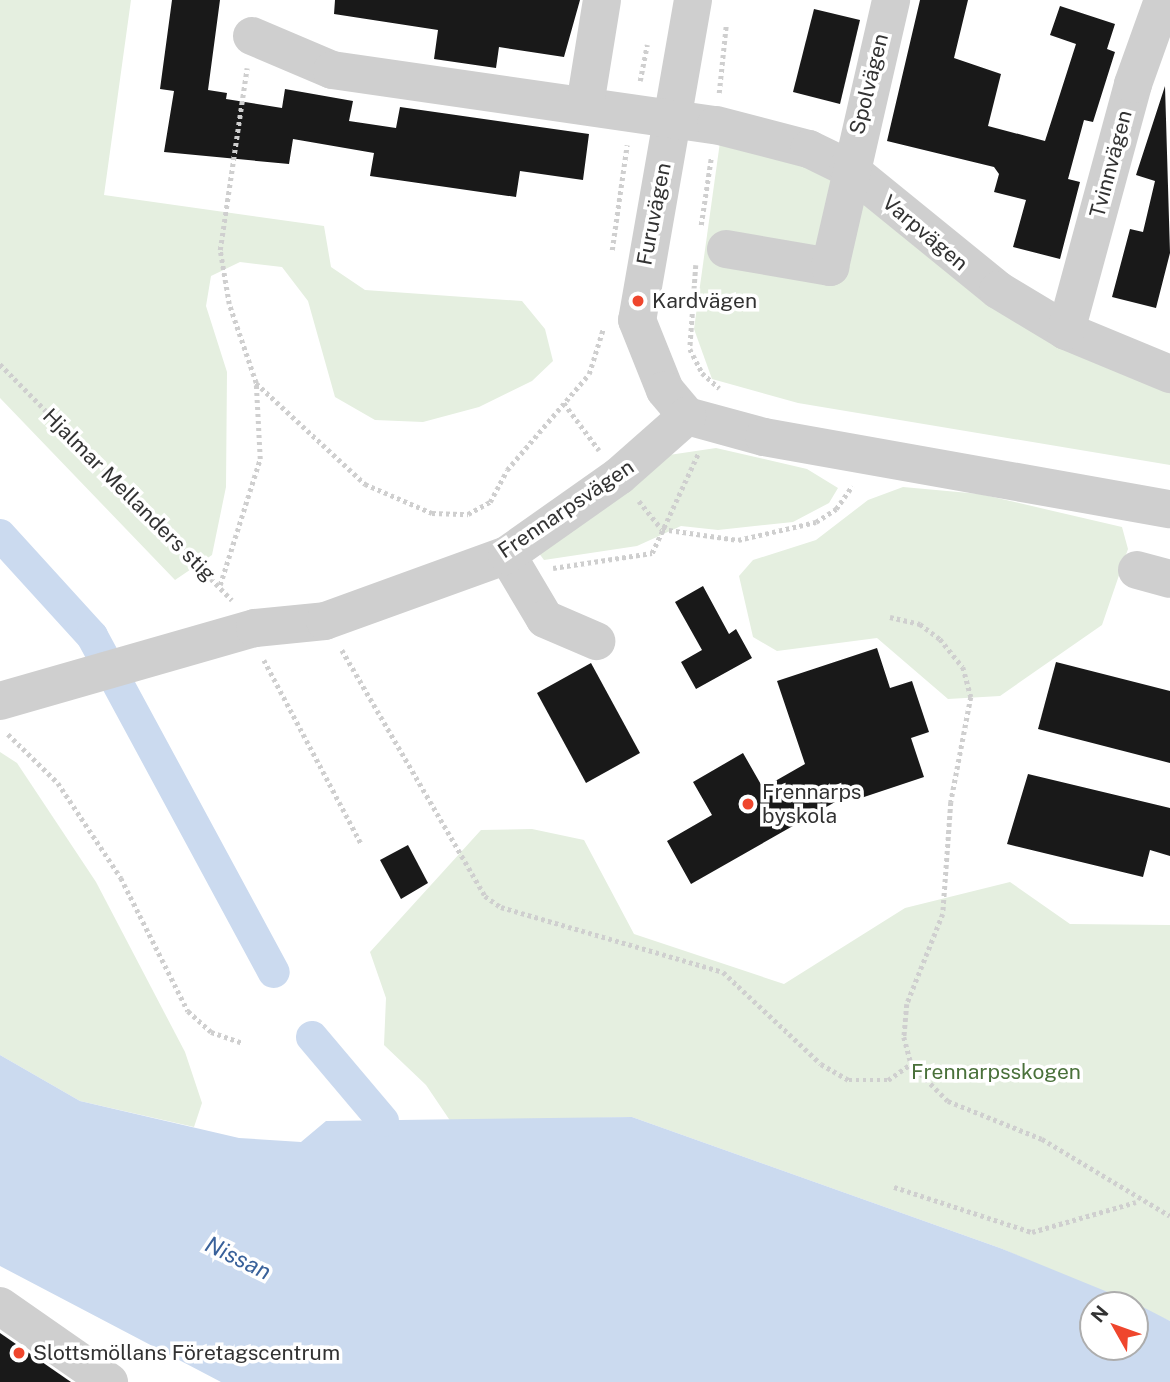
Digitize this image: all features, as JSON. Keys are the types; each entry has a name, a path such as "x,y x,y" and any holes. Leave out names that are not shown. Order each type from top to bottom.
{"street":[{"path":"585,105 602,0"},
{"name":"Furuvägen","path":"692,0 637,320 665,390 699,421"},
{"name":"Spolvägen","path":"707,248 830,267 848,168 891,0"},
{"name":"Tvinnvägen","path":"1066,331 1133,84 1163,0"},
{"path":"252,36 332,71 673,119"},
{"name":"Varpvägen","path":"673,119 716,125 809,149 848,168 949,256 1066,331 1170,374"},
{"path":"699,421 857,454 1170,509"},
{"name":"Frennarpsvägen","path":"4,709 255,628 326,621 427,583 512,564 620,476 699,421"},
{"path":"512,564 545,619 596,641"},
{"path":"0,1306 109,1382"}],"path":[{"path":"512,564 652,553 663,529 699,421 727,394 702,373 690,349 707,248 727,14"},
{"path":"220,585 261,459 256,383 229,304 220,250 252,36"},
{"path":"610,260 633,112 649,37"},
{"path":"256,383 365,484 410,506 450,515 484,508 596,359 605,314"},
{"name":"Hjalmar Mellanders stig","path":"0,364 220,585 255,628"},
{"path":"564,403 663,529 738,540 790,533 836,509 850,494 857,454"},
{"path":"890,617 920,624 940,639 963,667 971,697 951,802 943,914 907,1004 904,1037 911,1064 948,1101 1042,1139 1136,1201 1170,1216"},
{"path":"326,621 485,896 500,906 723,972 821,1064 849,1080 888,1080 911,1064"},
{"path":"255,628 267,668 361,843"},
{"path":"4,709 58,783 121,878 188,1011 211,1032 243,1042"},
{"path":"894,1186 1032,1232 1136,1201"}],"green space":[{"path":"0,0 131,0 104,195 324,226 331,267 365,290 522,301 545,329 553,361 532,381 479,407 423,422 375,420 335,397 308,301 282,267 240,262 211,276 206,306 227,372 226,487 212,555 175,580 0,398"},
{"path":"720,142 807,166 1170,389 1170,465 798,403 712,379 694,329"},
{"path":"716,448 807,469 838,488 829,503 793,522 718,530 681,526 637,546 544,560 538,552 669,455"},
{"path":"903,487 980,494 1122,527 1128,549 1102,625 1000,696 948,699 877,638 777,651 753,637 739,576 753,560 816,540 868,500"},
{"path":"0,752 17,763 96,882 185,1052 202,1103 194,1127 80,1101 0,1055"},
{"name":"Frennarpsskogen","path":"532,829 584,840 634,934 784,984 905,908 1010,882 1070,924 1170,925 1170,1321 1149,1312 1149,1291 1100,1291 1000,1248 632,1117 451,1122 426,1085 384,1045 386,998 370,952 481,830"}],"water":[{"name":"Nissan","path":"0,1055 80,1101 239,1138 301,1142 326,1121 632,1117 1000,1248 1105,1291 1079,1291 1079,1361 1149,1361 1149,1310 1170,1321 1170,1382 221,1382 0,1266"}],"building":[{"path":"172,0 220,0 208,90 227,93 226,99 282,108 285,89 353,101 349,121 396,128 400,107 589,134 583,180 520,171 516,197 370,176 374,153 293,139 289,164 164,152 174,91 160,89"},
{"path":"335,0 580,0 564,57 499,47 496,68 434,59 438,30 334,14"},
{"path":"920,0 968,0 954,58 1001,74 988,126 1045,141 1076,44 1050,35 1060,6 1115,24 1107,49 1115,52 1093,122 1084,120 1068,179 1080,182 1060,259 1013,247 1026,200 994,192 999,174 994,167 887,141"},
{"path":"814,9 860,20 840,104 793,92"},
{"path":"1165,86 1170,253 1156,308 1112,297 1130,229 1143,232 1155,181 1136,175"},
{"path":"703,586 729,634 736,629 752,658 696,689 681,662 702,650 675,602"},
{"path":"877,648 890,688 912,681 929,732 911,738 924,777 861,798 858,789 691,884 667,841 712,815 693,782 743,753 763,788 805,764 777,681"},
{"path":"1056,662 1170,691 1170,763 1038,729"},
{"path":"591,663 640,753 586,783 537,693"},
{"path":"1028,774 1170,808 1170,856 1150,850 1143,877 1007,844"},
{"path":"408,845 428,883 401,899 380,860"},
{"name":"Slottsmöllans Företagscentrum","path":"0,1333 71,1382 0,1382"}],"waterway":[{"path":"0,535 92,636 274,972"},
{"path":"312,1037 383,1121"}],"place":[{"name":"Kardvägen","path":"638,301"},
{"name":"Frennarps byskola","path":"748,804"},
{"name":"Slottsmöllans Företagscentrum","path":"19,1353"}]}
